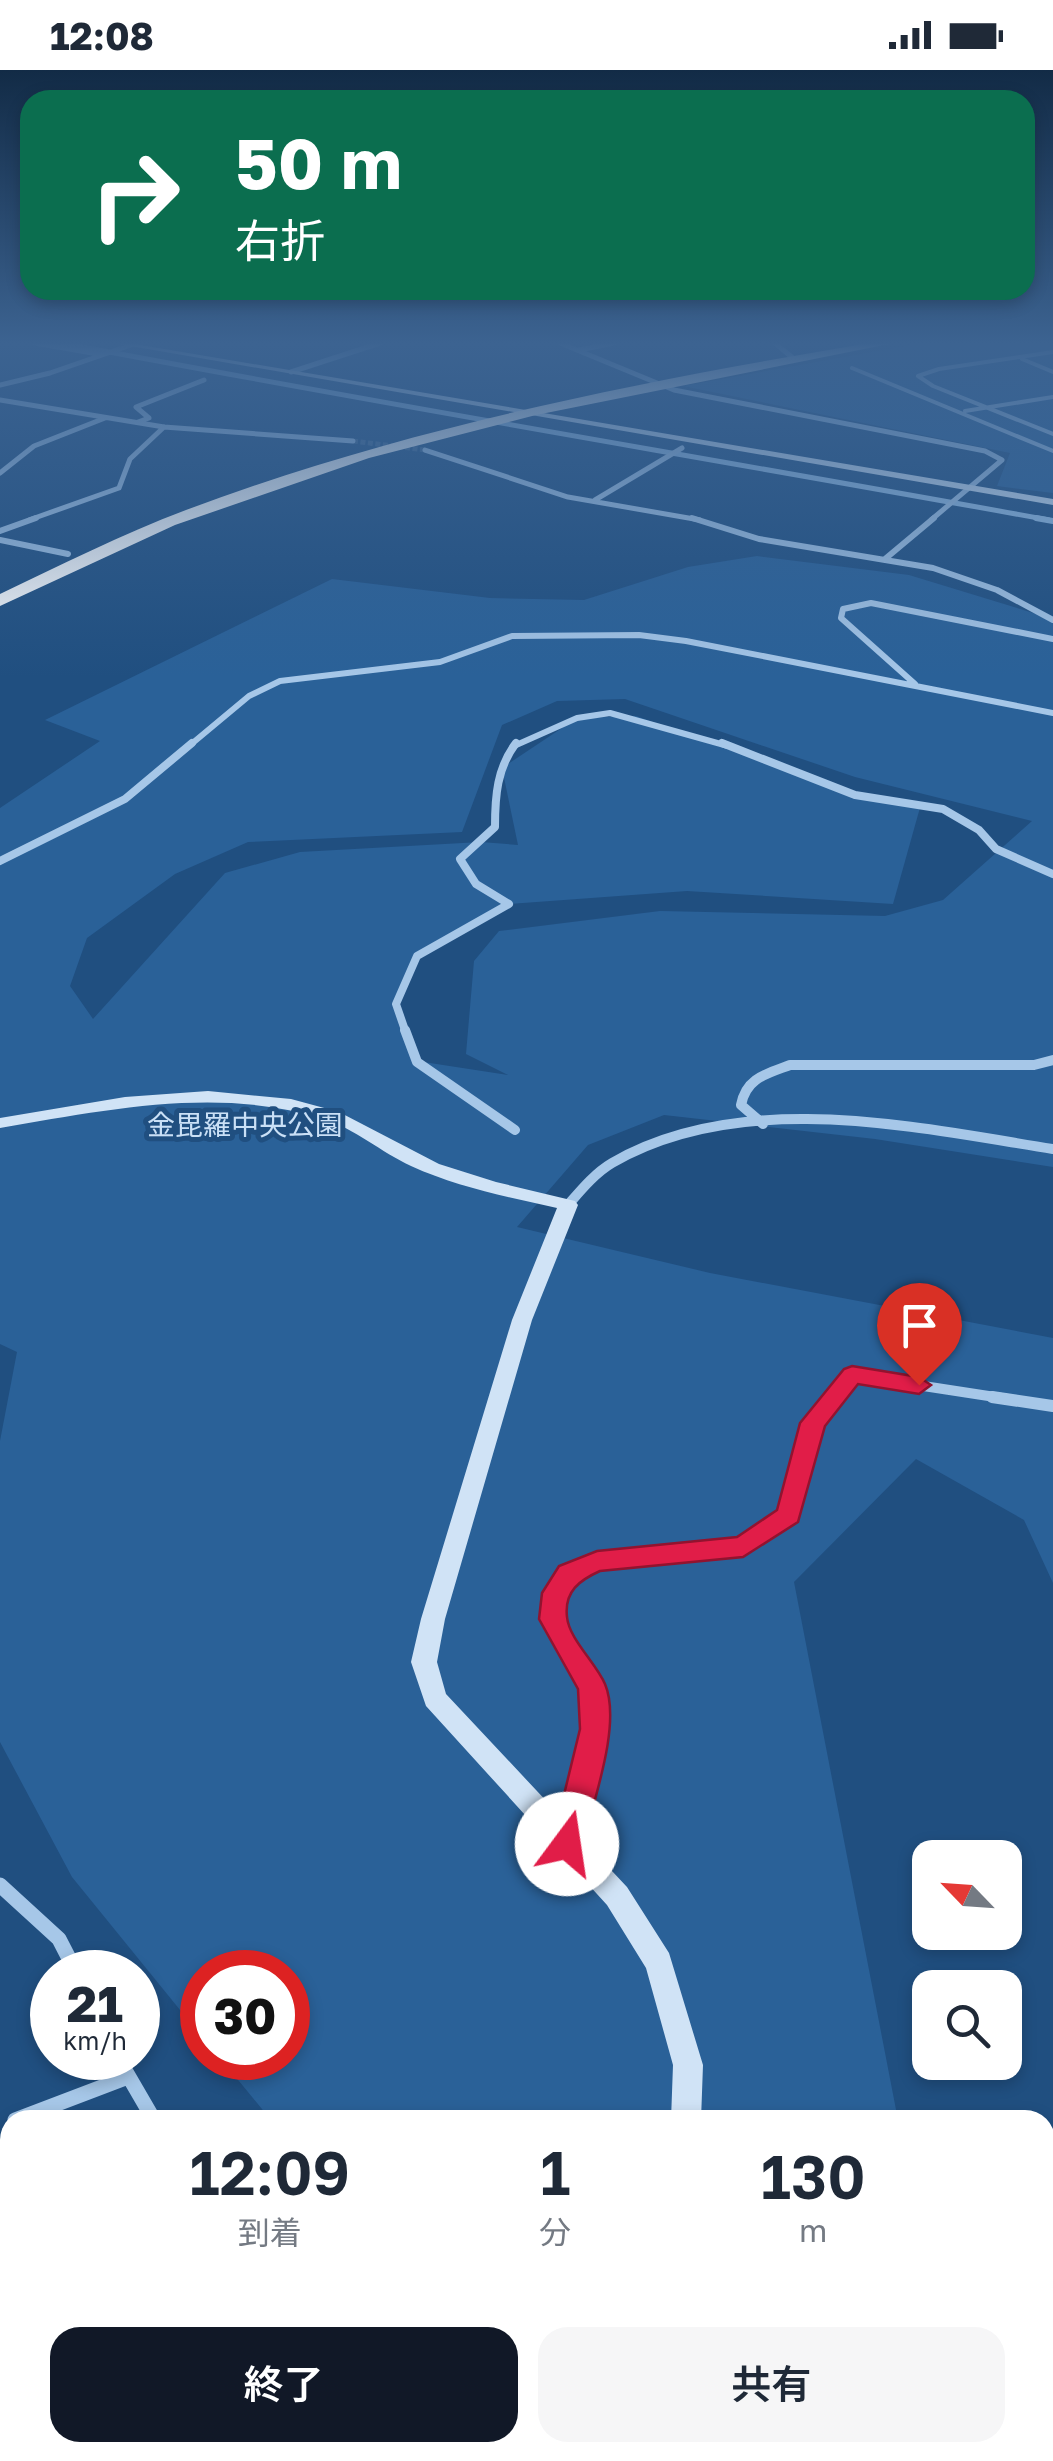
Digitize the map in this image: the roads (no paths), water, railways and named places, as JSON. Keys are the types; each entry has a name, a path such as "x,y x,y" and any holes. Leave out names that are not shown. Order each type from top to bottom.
{"highway":[{"path":"0,586 68,554 253,481 354,455"},
{"path":"0,601 155,528 248,492 368,455"}],"street":[{"path":"0,473 20,455"},
{"path":"0,532 119,488 134,455"},
{"path":"438,455 522,483 594,501 686,516 759,540 885,559 969,578 1053,620"},
{"path":"594,501 671,455"},
{"path":"726,455 1053,502"},
{"path":"761,455 1053,510"},
{"path":"885,559 1002,460 990,455"},
{"path":"0,540 68,554"},
{"path":"915,684 841,618 844,609 871,603 1053,639"},
{"path":"0,861 125,798 249,696 280,681 440,662 512,636 640,635 1053,713"},
{"path":"515,1130 417,1062 396,1004 418,956 509,904 476,884 460,859 494,827 495,796 505,758 517,742 578,718 610,713 636,716 704,736 855,796 943,808 979,830 996,848 1053,874"},
{"path":"764,1124 742,1105 744,1089 757,1078 790,1065 1015,1066 1053,1060"},
{"path":"0,1123 198,1094 267,1099 336,1117 414,1160 468,1182 568,1205"},
{"path":"686,2110 688,2065 659,1963 616,1896 435,1699 424,1662 443,1584 522,1320 568,1205 613,1163 700,1128 836,1121 1053,1149"},
{"path":"567,1844 595,1729 592,1688 552,1619 556,1593 569,1573 597,1561 743,1546 789,1515 813,1423 852,1375 1053,1406"},
{"path":"0,1884 59,1939 65,1950"},
{"path":"40,2110 118,2080"},
{"path":"130,2080 148,2110"}],"waterway":[{"path":"679,455 1049,520"},
{"path":"1036,518 1053,521"}],"park label":[{"name":"金毘羅中央公園","path":"245,1124"}]}
